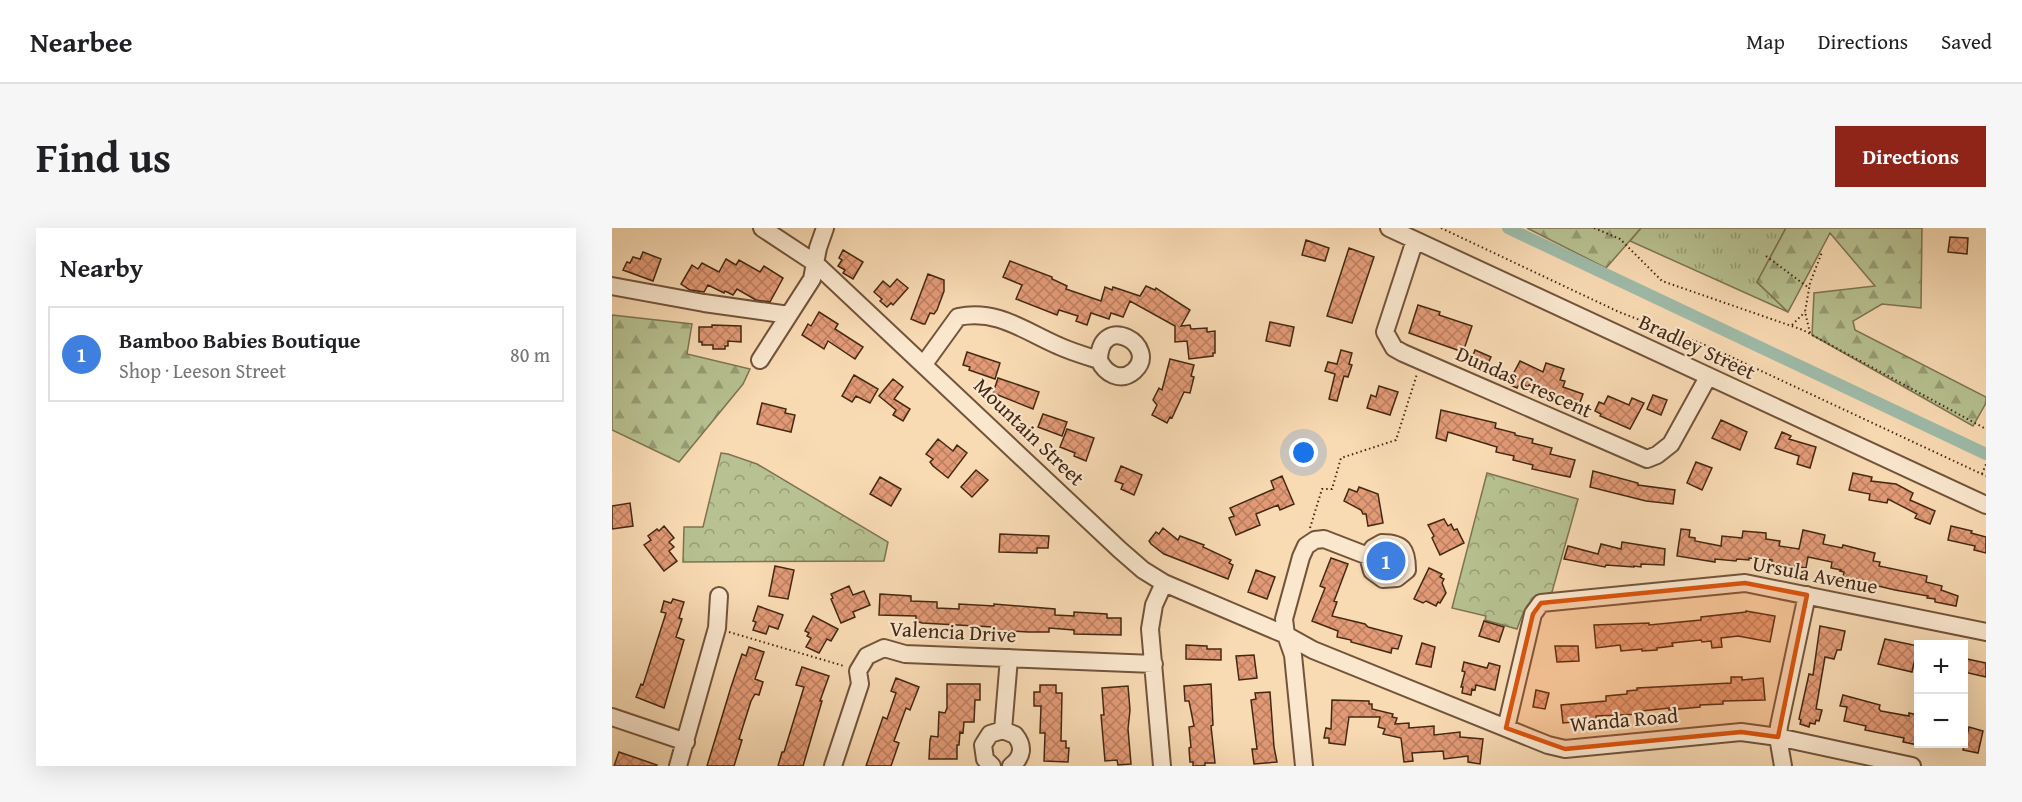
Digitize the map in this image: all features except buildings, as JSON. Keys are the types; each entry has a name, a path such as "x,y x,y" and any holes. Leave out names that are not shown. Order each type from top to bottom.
{"street":[{"name":"Mountain Street","path":"762,228 815,263 1143,570 1164,583 1286,636"},
{"path":"760,360 812,279 825,228"},
{"name":"Bradley Street","path":"1389,228 1986,506"},
{"name":"Dundas Crescent","path":"1415,240 1385,332 1394,348 1420,361 1647,459 1658,455 1671,444 1708,377"},
{"path":"612,286 704,303 789,315"},
{"path":"924,364 958,317 985,315 1099,360"},
{"path":"1304,766 1293,655 1286,636 1284,619 1306,546 1315,540 1324,539 1368,556"},
{"path":"1162,766 1150,629 1154,605 1164,583"},
{"name":"Ursula Avenue","path":"1506,728 1533,614 1541,603 1745,583 1986,632"},
{"path":"1783,766 1778,737 1807,595"},
{"path":"678,766 717,628 718,596"},
{"name":"Wanda Road","path":"1286,636 1313,650 1548,745 1565,749 1742,732 1778,737 1912,766"},
{"name":"Valencia Drive","path":"858,670 867,656 884,648 905,654 1154,664"},
{"path":"1003,730 1009,658"},
{"path":"833,766 860,684 858,670"},
{"path":"612,717 686,742"},
{"path":"993,766 985,759 983,745 990,734 1003,730 1015,735 1021,747 1019,759 1011,766"}],"path":[{"path":"1441,228 1619,312 1710,347 1986,476"},
{"path":"1594,228 1620,239 1662,280 1810,333 1986,429"},
{"path":"1810,333 1805,312 1809,288 1822,252"},
{"path":"1766,256 1809,288"},
{"path":"1791,326 1805,312"},
{"path":"1306,546 1322,489 1332,489 1341,458 1396,440 1420,361"},
{"path":"1982,474 1985,465"},
{"path":"727,632 858,670"}],"highlighted area":[{"path":"1745,583 1807,595 1778,737 1741,732 1565,749 1506,728 1533,614 1541,603"}],"green space":[{"path":"1527,228 1641,228 1606,268"},
{"path":"1641,228 1786,228 1757,282 1788,312 1630,241"},
{"path":"1786,228 1922,228 1921,308 1882,304 1853,321 1855,330 1986,397 1986,403 1973,426 1812,335 1814,293 1875,286 1830,233 1788,312 1757,282"},
{"path":"612,315 692,324 687,354 750,369 743,384 679,462 612,430"},
{"path":"721,453 757,464 888,542 884,561 683,562 684,527 703,527"},
{"path":"1487,473 1578,499 1552,592 1528,604 1517,629 1485,620 1486,616 1452,608"}],"waterway":[{"path":"1508,228 1986,454"}],"place":[{"name":"Bamboo Babies Boutique","path":"1386,561"}]}
